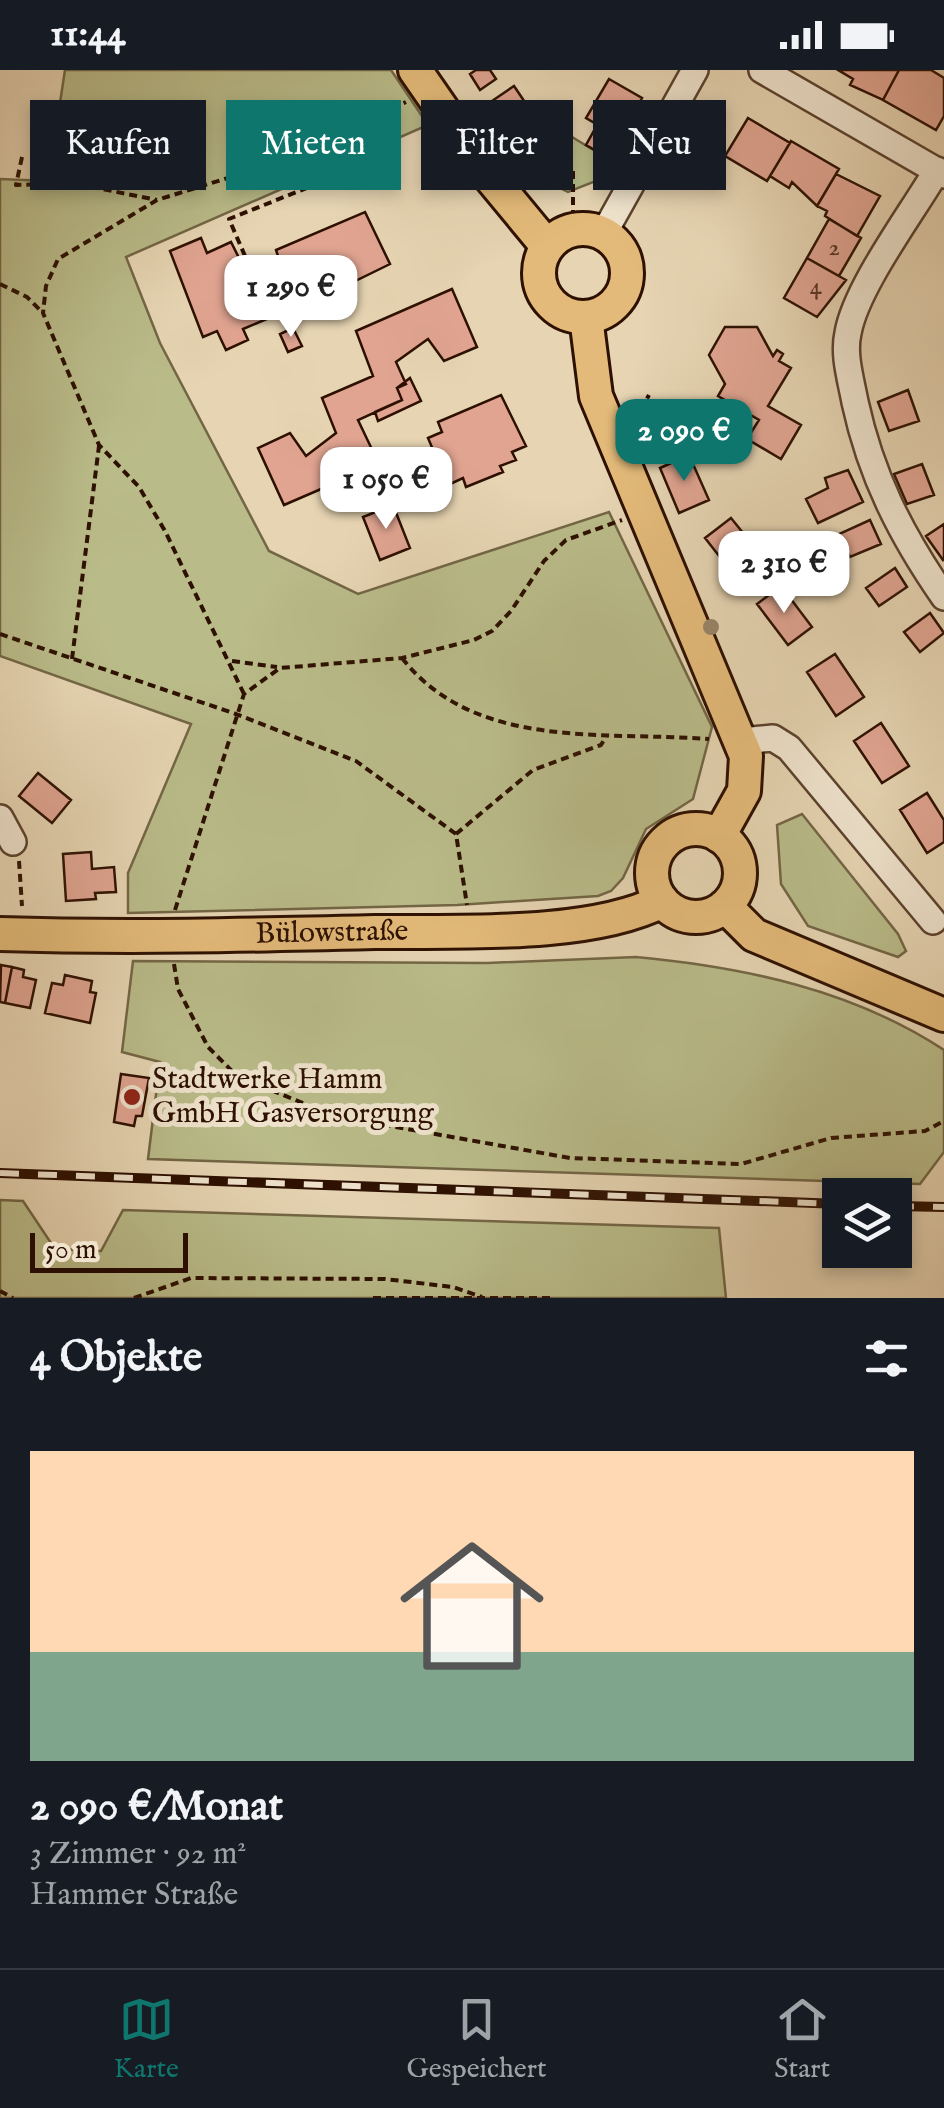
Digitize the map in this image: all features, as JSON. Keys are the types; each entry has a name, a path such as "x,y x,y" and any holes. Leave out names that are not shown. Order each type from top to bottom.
{"main road":[{"path":"421,80 484,171 574,236 622,251 628,276 619,299 599,314 586,317 564,313 547,299 538,267 574,236"},
{"path":"586,317 596,396 741,741 748,775 744,792 719,836"},
{"path":"687,830 719,836 735,853 740,876 725,906 692,917 662,901 652,870 660,849 687,830"},
{"name":"Bülowstraße","path":"11,934 169,936 469,930 598,922 636,915 662,901"},
{"path":"725,906 754,934 895,990 944,1015"}],"street":[{"path":"574,236 695,70"},
{"path":"762,70 940,172 858,302 847,334 848,367 866,448 898,526 944,597"},
{"path":"741,741 773,738 789,748 933,921"},
{"path":"0,818 14,842"}],"path":[{"path":"43,312 46,286 58,259 157,200 263,166 386,113 421,80"},
{"path":"22,157 16,185 72,183 157,200"},
{"path":"573,171 574,236"},
{"path":"246,256 230,220 304,190"},
{"path":"0,284 27,297 43,312 99,445 139,487 232,661 244,694"},
{"path":"72,659 99,445"},
{"path":"232,661 280,668 402,658 492,631 566,540 645,513"},
{"path":"0,634 236,714 356,761 456,834 469,930"},
{"path":"402,658 440,697 526,729 741,741"},
{"path":"280,668 244,694 169,936 178,989 208,1047 236,1076 334,1116 570,1158 741,1164 831,1138 925,1131 944,1121"},
{"path":"456,834 484,816 509,787 533,770 601,745 607,735"},
{"path":"11,934 23,874 14,842"},
{"path":"134,1298 190,1278 385,1279 454,1287 482,1298"},
{"path":"0,1290 13,1298"},
{"path":"373,1298 551,1298"}],"green space":[{"path":"65,70 391,70 421,115 421,128 401,137 401,100 226,100 226,190 279,190 126,257 160,343 269,551 358,594 609,512 712,727 693,799 646,829 623,878 611,891 598,896 457,905 128,913 128,873 191,724 0,656 0,179 30,180 30,190 206,190 206,100 60,100"},
{"path":"573,138 593,150 593,182 568,192 564,190 573,190"},
{"path":"802,814 898,934 906,951 898,957 808,926 781,884 777,825"},
{"path":"636,957 677,961 796,985 873,1012 944,1050 944,1152 920,1184 912,1184 912,1178 822,1181 148,1159 160,1062 122,1052 133,961 487,963"},
{"path":"0,1200 23,1201 55,1249 101,1251 123,1210 719,1228 726,1298 0,1298"}],"building":[{"path":"490,70 496,79 480,90 470,74"},
{"path":"838,70 899,70 883,100 850,85 853,79"},
{"path":"899,70 931,70 944,78 944,116 936,130 883,100"},
{"path":"609,79 642,98 641,100 597,100"},
{"path":"514,86 523,100 493,100"},
{"path":"748,118 790,143 767,181 726,154"},
{"path":"791,141 839,169 817,206 792,182 789,188 770,176"},
{"path":"836,174 880,196 857,236 825,216 827,211 817,206"},
{"path":"365,212 390,264 296,310 276,250"},
{"path":"829,219 861,238 839,276 807,258"},
{"path":"201,238 207,253 231,242 269,318 243,329 248,340 226,350 217,331 203,337 170,251"},
{"path":"807,258 846,280 817,317 784,298"},
{"path":"452,289 477,347 444,361 428,339 396,362 406,384 397,388 402,400 358,420 379,464 284,505 258,448 290,433 306,456 336,433 322,398 373,376 356,331"},
{"path":"725,327 757,327 773,356 777,350 783,354 779,361 791,368 768,406 801,425 781,459 747,439 759,420 718,396 725,384 709,355"},
{"path":"293,328 302,346 288,352 280,334"},
{"path":"410,378 421,401 378,421 375,412 402,400 397,388"},
{"path":"908,390 919,421 889,431 878,402"},
{"path":"501,395 526,446 512,452 516,460 500,466 503,472 466,487 463,478 448,485 428,438 442,432 438,422"},
{"path":"689,455 709,500 679,513 660,468"},
{"path":"922,464 934,495 907,504 894,474"},
{"path":"848,470 863,502 818,523 806,499 828,488 825,478"},
{"path":"393,505 410,548 380,560 363,517"},
{"path":"731,518 764,559 738,580 705,538"},
{"path":"870,520 881,544 850,557 839,534"},
{"path":"944,524 944,559 943,560 926,536"},
{"path":"895,568 907,587 879,606 866,588"},
{"path":"781,586 812,627 788,645 757,604"},
{"path":"930,613 944,633 920,652 904,632"},
{"path":"835,654 864,697 836,716 807,672"},
{"path":"881,723 909,766 882,783 854,741"},
{"path":"38,773 71,800 52,823 19,796"},
{"path":"927,793 944,820 944,842 927,853 900,810"},
{"path":"91,852 92,869 114,867 116,892 95,893 96,899 66,901 63,854"},
{"path":"1,965 12,967 5,1003 0,1002"},
{"path":"12,967 24,970 23,977 36,980 30,1008 5,1003"},
{"path":"65,975 92,981 90,992 96,993 90,1023 45,1013 52,983 63,985"},
{"name":"Stadtwerke Hamm GmbH Gasversorgung","path":"121,1074 149,1078 142,1116 136,1116 134,1126 114,1122"}],"railway":[{"path":"0,1173 822,1203"},
{"path":"912,1206 944,1207"}],"place":[{"name":"Stadtwerke Hamm GmbH Gasversorgung","path":"132,1097"}]}
